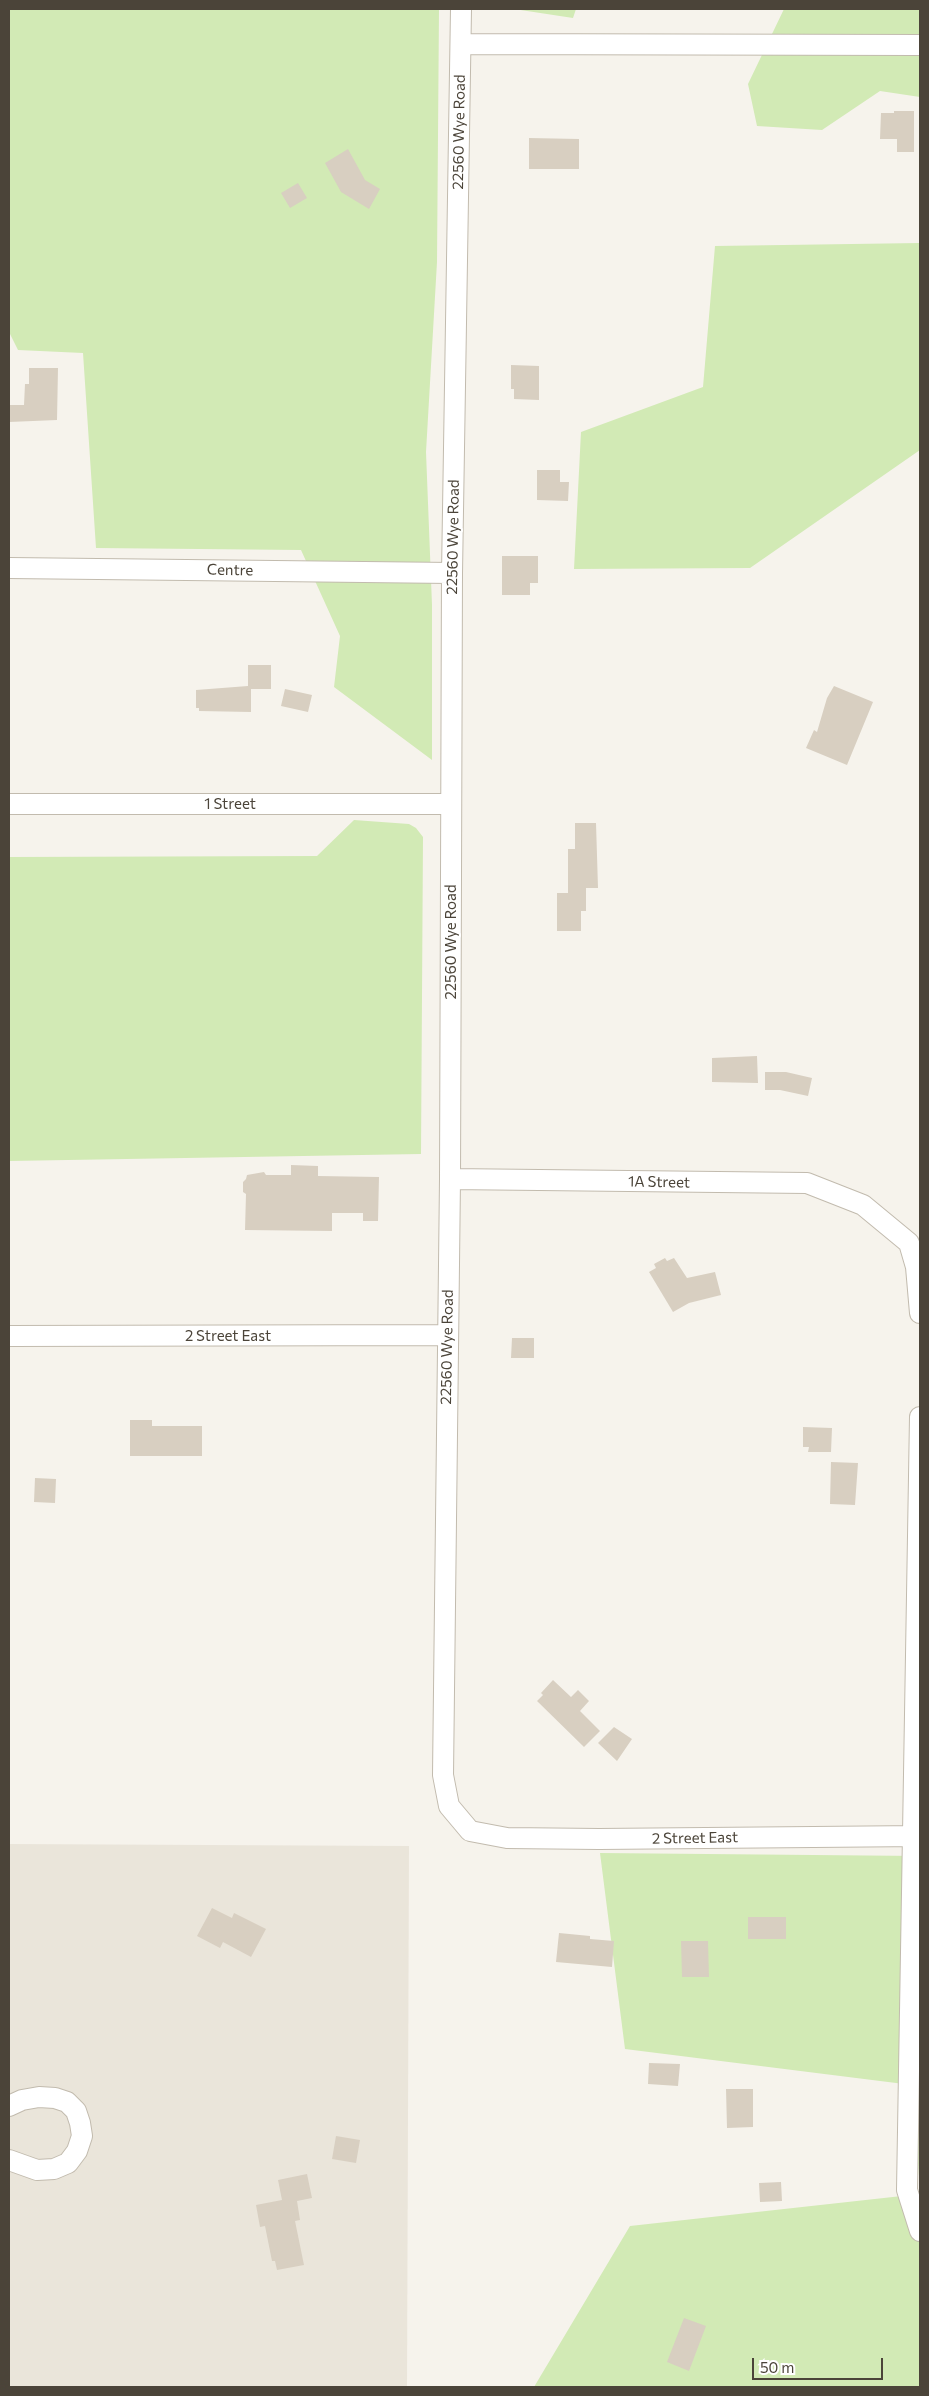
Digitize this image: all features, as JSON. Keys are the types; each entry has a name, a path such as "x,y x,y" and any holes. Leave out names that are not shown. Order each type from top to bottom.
{"street":[{"name":"22560 Wye Road","path":"461,9 452,572 450,1179 442,1775 449,1806 470,1831"},
{"path":"461,44 920,45"},
{"name":"Centre","path":"9,568 452,572"},
{"name":"1 Street","path":"9,804 451,804"},
{"name":"1A Street","path":"450,1179 807,1183 863,1205 910,1243 916,1267 920,1313"},
{"name":"2 Street East","path":"9,1336 447,1335"},
{"path":"920,1417 916,1836 907,2190 920,2231"},
{"name":"2 Street East","path":"470,1831 507,1838 916,1836"},
{"path":"9,2106 22,2100 39,2097 55,2098 67,2102 76,2111 82,2136 78,2151 68,2162 54,2169 37,2170 9,2160"}],"shaded area":[{"path":"9,1844 409,1846 407,2387 9,2387"}],"green space":[{"path":"9,9 439,9 437,262 426,452 432,605 432,760 334,687 340,636 301,550 96,548 83,353 18,350 9,332"},
{"path":"514,9 576,9 573,18"},
{"path":"784,9 920,9 920,97 880,91 822,130 757,126 748,84"},
{"path":"920,243 920,450 750,568 574,569 581,432 703,387 715,246"},
{"path":"354,820 409,824 416,828 423,837 421,1154 9,1161 9,857 317,856"},
{"path":"600,1853 920,1856 920,2190 912,2085 625,2049"},
{"path":"920,2194 920,2387 534,2387 630,2226"}],"building":[{"path":"894,111 914,111 914,152 897,152 897,139 880,139 881,113 894,113"},
{"path":"529,138 579,139 579,169 529,169"},
{"path":"348,149 365,180 380,189 369,209 341,192 325,163"},
{"path":"298,183 307,198 290,208 281,193"},
{"path":"511,365 539,366 539,400 514,399 514,389 511,389"},
{"path":"29,368 58,368 57,420 9,422 9,405 24,405 25,384 29,384"},
{"path":"537,470 560,470 560,482 569,482 568,501 537,500"},
{"path":"502,556 538,556 538,583 530,583 530,595 502,595"},
{"path":"248,665 271,665 271,689 251,689 251,712 199,711 199,708 196,708 196,690 248,686"},
{"path":"834,686 873,702 847,765 806,748 814,730 817,732 827,698"},
{"path":"285,689 312,695 308,712 281,706"},
{"path":"575,823 596,823 598,888 586,888 586,911 581,911 581,931 557,931 557,893 568,893 568,849 575,849"},
{"path":"757,1056 758,1083 712,1082 712,1058"},
{"path":"765,1072 786,1072 812,1078 808,1096 780,1090 765,1090"},
{"path":"291,1165 318,1166 318,1176 379,1177 378,1221 363,1221 363,1213 332,1213 332,1231 245,1230 246,1194 243,1192 243,1182 247,1175 264,1172 266,1175 291,1175"},
{"path":"665,1258 667,1261 674,1258 687,1278 715,1272 721,1295 689,1303 673,1312 649,1272 656,1268 654,1264"},
{"path":"512,1338 534,1338 534,1358 511,1358"},
{"path":"130,1420 152,1420 152,1426 202,1426 202,1456 130,1456"},
{"path":"803,1427 832,1428 831,1452 808,1452 809,1447 803,1447"},
{"path":"831,1462 858,1463 855,1505 830,1504"},
{"path":"35,1478 56,1479 55,1503 34,1502"},
{"path":"553,1680 571,1697 578,1690 589,1701 580,1711 600,1731 584,1747 537,1701 543,1695 541,1693"},
{"path":"614,1727 632,1739 617,1761 598,1743"},
{"path":"212,1908 232,1918 234,1913 266,1929 251,1957 223,1942 220,1948 197,1936"},
{"path":"748,1917 786,1917 786,1939 748,1939"},
{"path":"559,1933 614,1941 612,1967 556,1962"},
{"path":"681,1941 708,1941 709,1977 682,1977"},
{"path":"649,2063 680,2064 678,2086 648,2084"},
{"path":"726,2089 753,2089 753,2127 727,2128"},
{"path":"336,2136 360,2140 356,2163 332,2159"},
{"path":"307,2174 312,2198 297,2201 300,2220 295,2221 304,2265 277,2270 275,2261 272,2261 265,2226 260,2227 256,2205 282,2200 278,2180"},
{"path":"781,2182 782,2201 760,2202 759,2183"},
{"path":"684,2318 706,2326 689,2371 667,2362"}]}
